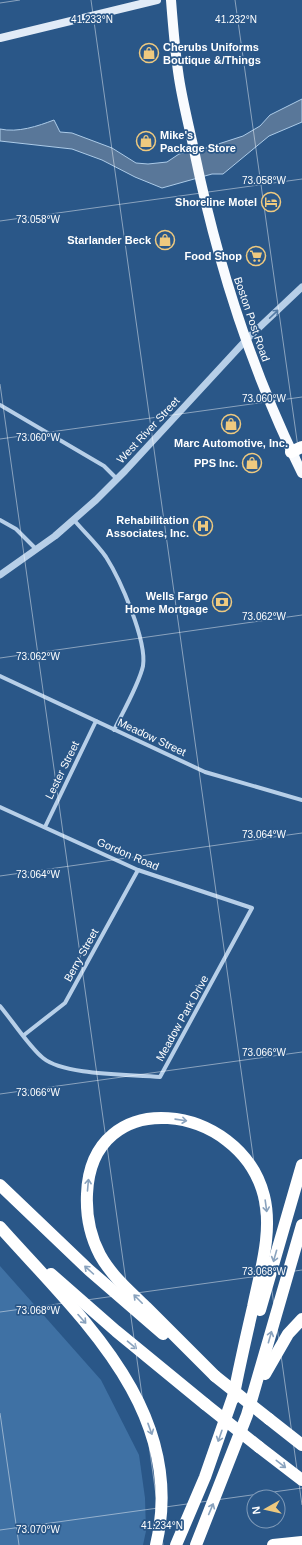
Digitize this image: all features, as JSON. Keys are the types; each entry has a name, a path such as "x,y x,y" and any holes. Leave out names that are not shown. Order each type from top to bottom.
{"highway":[{"path":"215,1376 115,1276 100,1255 93,1238 88,1220 87,1200 88,1181 92,1164 101,1147 114,1134 141,1121 160,1118 178,1119 198,1124 217,1132 240,1151 252,1168 261,1187 267,1218 265,1245 233,1399"},
{"path":"176,1545 205,1477 233,1399 302,1164"},
{"path":"0,1185 94,1275 215,1376 302,1445"},
{"path":"247,1415 302,1225"},
{"path":"0,1226 98,1316 205,1404 302,1480"},
{"path":"0,1226 104,1344 121,1368 134,1394 153,1439 160,1467 162,1508 156,1545"},
{"path":"196,1545 247,1415 276,1352 288,1334 302,1320"},
{"path":"269,1419 302,1438"},
{"path":"273,1545 302,1542"}],"main road":[{"path":"0,38 158,0"},
{"name":"Boston Post Road","path":"171,0 180,82 200,185 225,278 269,401 297,449 302,473"}],"street":[{"name":"West River Street","path":"0,575 37,550 74,520 116,479 246,340 302,287"},
{"path":"0,405 104,466 116,479"},
{"path":"0,520 16,530 37,550"},
{"path":"74,520 106,557 125,594 135,623 143,658 140,674 114,730"},
{"name":"Meadow Street","path":"0,676 205,772 302,800"},
{"name":"Lester Street","path":"45,827 96,721"},
{"name":"Gordon Road","path":"0,807 138,870 252,908"},
{"name":"Berry Street","path":"24,1035 65,1003 138,870"},
{"name":"Meadow Park Drive","path":"0,1006 42,1058 56,1066 71,1070 160,1077 252,908"}],"shaded area":[{"path":"302,99 302,122 269,136 223,174 212,174 162,188 135,177 102,160 72,149 0,141 0,129 14,130 35,127 54,120 60,132 72,133 112,148 136,163 148,164 167,162 179,154 206,148 243,136 260,126 270,115"},
{"path":"0,1266 101,1380 139,1455 145,1498 146,1531 143,1545 0,1545"}],"place":[{"name":"Cherubs Uniforms Boutique &/Things","path":"149,53"},
{"name":"Mike's Package Store","path":"146,141"},
{"name":"Shoreline Motel","path":"271,202"},
{"name":"Starlander Beck","path":"165,240"},
{"name":"Food Shop","path":"256,256"},
{"name":"Marc Automotive, Inc.","path":"231,424"},
{"name":"PPS Inc.","path":"252,463"},
{"name":"Rehabilitation Associates, Inc.","path":"203,526"},
{"name":"Wells Fargo Home Mortgage","path":"222,602"}]}
